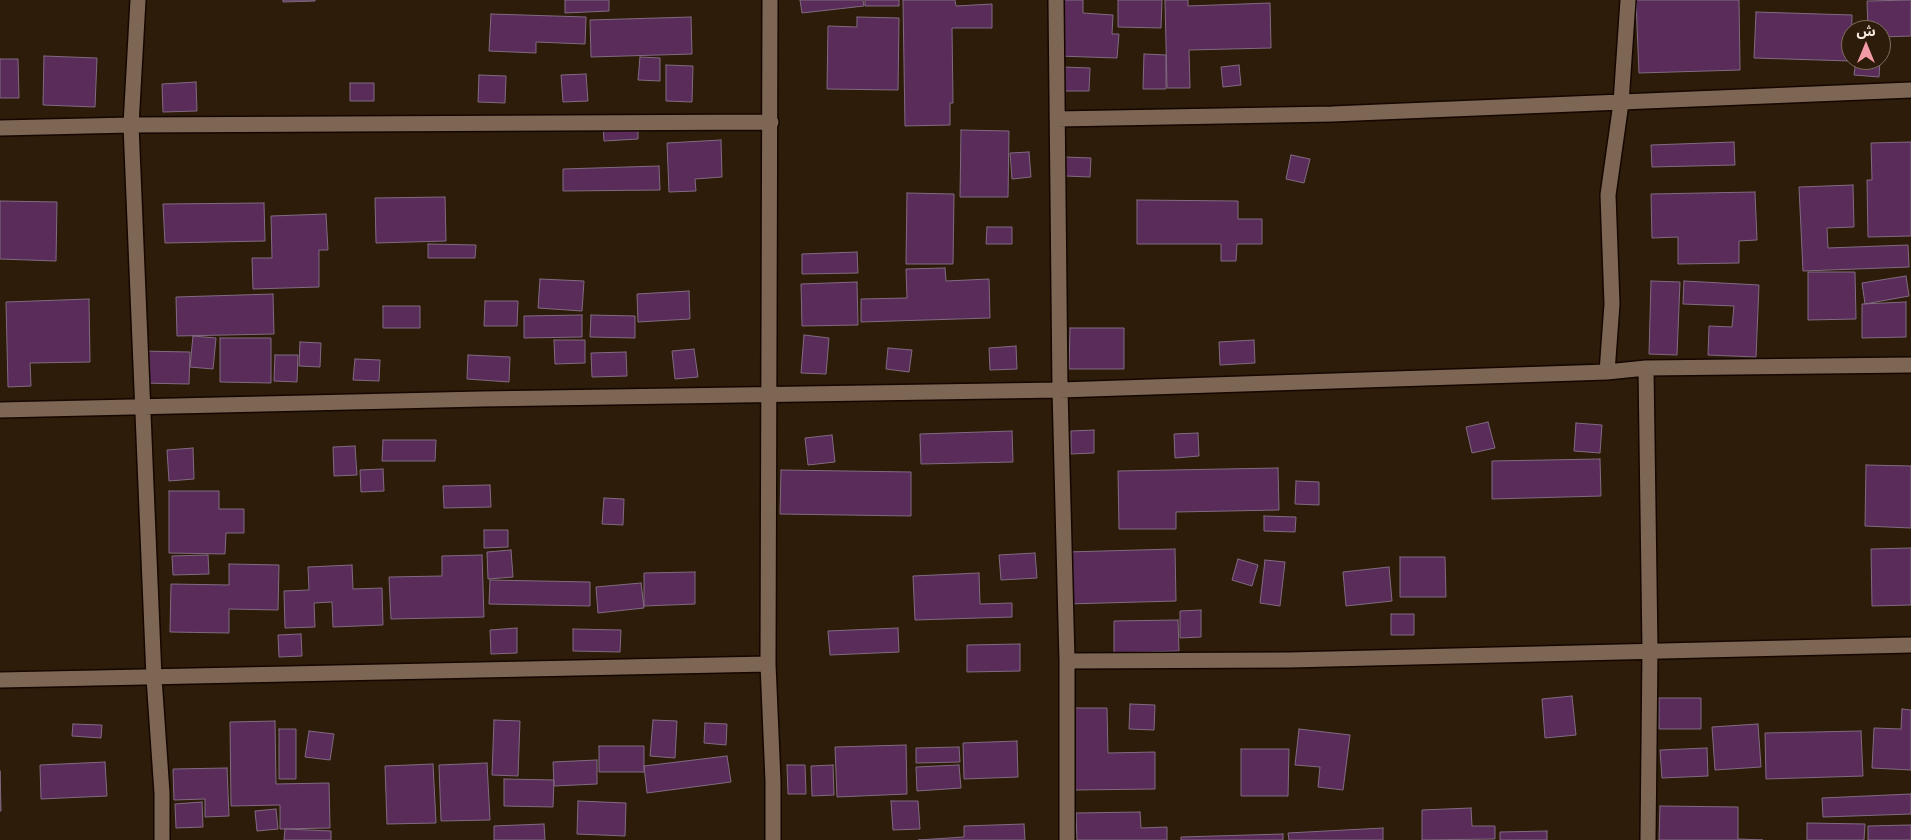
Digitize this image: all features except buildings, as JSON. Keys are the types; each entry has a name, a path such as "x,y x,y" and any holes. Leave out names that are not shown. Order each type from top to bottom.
{"street":[{"path":"138,0 131,125 154,678 162,793 162,840"},
{"path":"770,0 768,664 773,781 773,840"},
{"path":"1056,0 1060,390 1067,661 1067,840"},
{"path":"1607,372 1612,304 1608,195 1621,104 1628,0"},
{"path":"1057,119 1332,114 1621,104 1845,91 1911,90"},
{"path":"0,128 131,125 771,122"},
{"path":"0,410 482,398 1060,390 1607,372 1646,368 1911,364"},
{"path":"1646,368 1650,650 1648,840"},
{"path":"1067,661 1289,660 1911,645"},
{"path":"0,680 768,664"}]}
